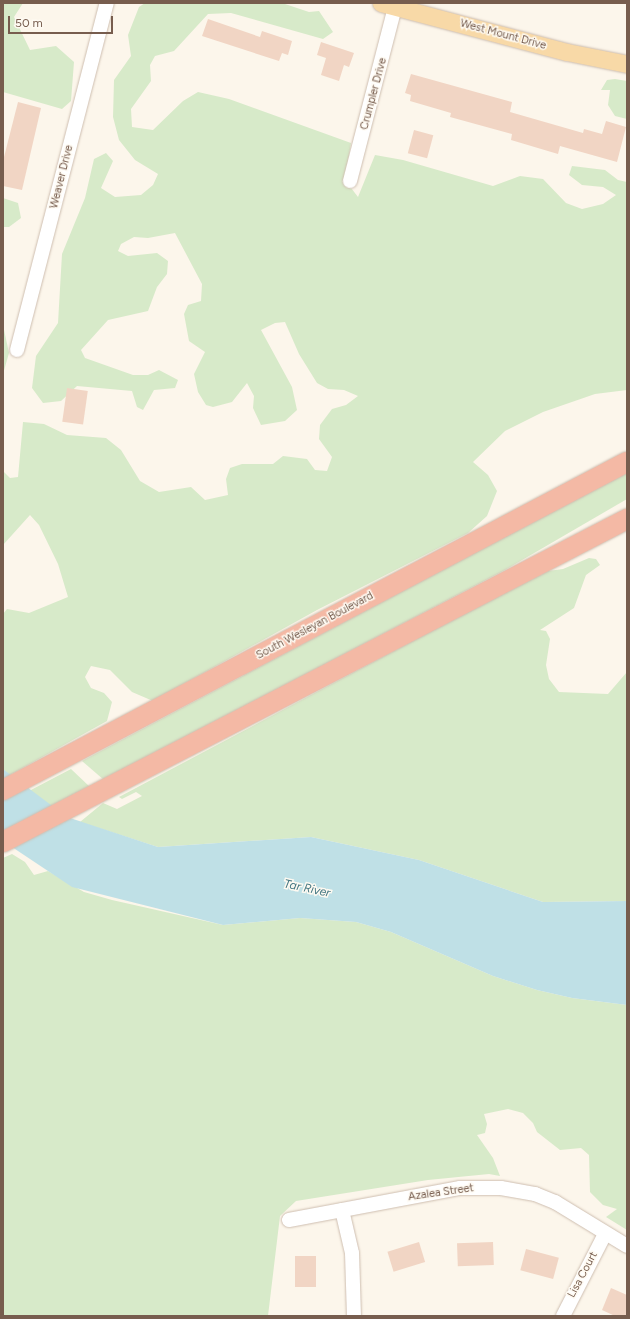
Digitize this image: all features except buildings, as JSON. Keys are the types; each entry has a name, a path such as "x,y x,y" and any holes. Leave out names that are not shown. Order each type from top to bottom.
{"highway":[{"name":"South Wesleyan Boulevard","path":"3,790 627,462"},
{"path":"3,842 627,519"}],"main road":[{"name":"West Mount Drive","path":"388,5 567,52 627,64"}],"street":[{"name":"Weaver Drive","path":"17,350 107,3"},
{"name":"Crumpler Drive","path":"350,181 388,5"},
{"name":"Azalea Street","path":"289,1220 460,1188 512,1189 555,1202 593,1223 605,1234 627,1246"},
{"path":"342,1210 352,1253 354,1316"},
{"name":"Lisa Court","path":"563,1316 605,1234"}],"green space":[{"path":"3,3 23,3 14,17 30,50 56,46 74,62 71,101 62,109 3,92"},
{"path":"145,3 282,3 309,12 319,11 333,32 323,39 231,13 208,14 174,51 155,56 150,65 151,81 131,109 132,127 153,130 183,101 198,92 229,99 351,143 345,180 358,197 375,155 403,160 493,186 520,176 543,179 566,203 582,209 603,204 616,195 603,187 582,185 569,175 572,166 605,170 618,180 627,182 627,390 595,394 543,412 505,431 473,462 488,475 497,491 487,516 468,533 317,610 153,701 132,692 110,670 91,666 85,677 91,688 104,693 112,702 107,721 10,775 3,769 3,614 7,609 29,613 68,597 58,564 39,525 30,515 3,545 3,471 10,478 18,477 23,422 44,424 67,435 106,438 121,450 140,481 159,492 191,487 205,500 228,495 226,479 230,468 242,464 273,464 283,456 307,459 315,470 327,471 332,457 319,439 320,425 332,409 346,405 358,396 344,390 328,389 317,383 299,354 285,322 275,323 261,330 292,387 297,410 285,421 261,425 253,408 254,396 247,383 232,402 213,407 206,405 198,392 194,374 205,352 189,341 184,314 188,305 201,301 202,284 175,233 148,238 134,237 121,244 118,251 128,256 157,253 168,261 167,274 157,287 148,311 108,320 81,350 85,358 133,375 148,375 159,370 178,380 175,388 154,390 143,410 137,407 132,391 77,386 61,401 43,403 32,388 36,356 58,323 62,254 85,198 94,159 106,153 113,161 101,188 115,197 141,195 153,185 158,174 135,160 119,140 113,117 114,80 131,56 128,35 139,7"},
{"path":"615,79 627,81 627,119 615,116 608,105 610,90 601,90 607,80"},
{"path":"3,198 18,203 21,218 9,227 3,227"},
{"path":"3,325 9,353 3,374"},
{"path":"627,472 627,499 505,570 104,780 82,761"},
{"path":"589,558 596,559 600,565 586,575 574,608 540,630 546,631 550,639 546,665 549,679 559,692 608,694 627,672 627,901 543,902 419,860 311,837 158,847 80,822 103,803 117,809 142,796 136,792 122,799 119,797 435,629 548,571 563,569"},
{"path":"71,769 90,787 50,807 29,791"},
{"path":"12,854 25,862 34,875 48,871 84,892 112,900 223,925 300,918 356,922 391,932 493,976 537,990 572,998 627,1005 627,1230 606,1217 617,1209 603,1205 590,1192 589,1155 581,1148 560,1150 537,1132 533,1123 523,1113 508,1109 484,1114 487,1124 485,1133 477,1135 493,1158 500,1176 489,1174 428,1180 296,1201 280,1216 268,1316 3,1316 3,858"}],"water":[{"name":"Tar River","path":"3,769 67,817 158,847 311,837 419,860 543,902 627,901 627,1005 572,998 537,990 493,976 391,932 356,922 300,918 223,925 72,887 3,841"}]}
